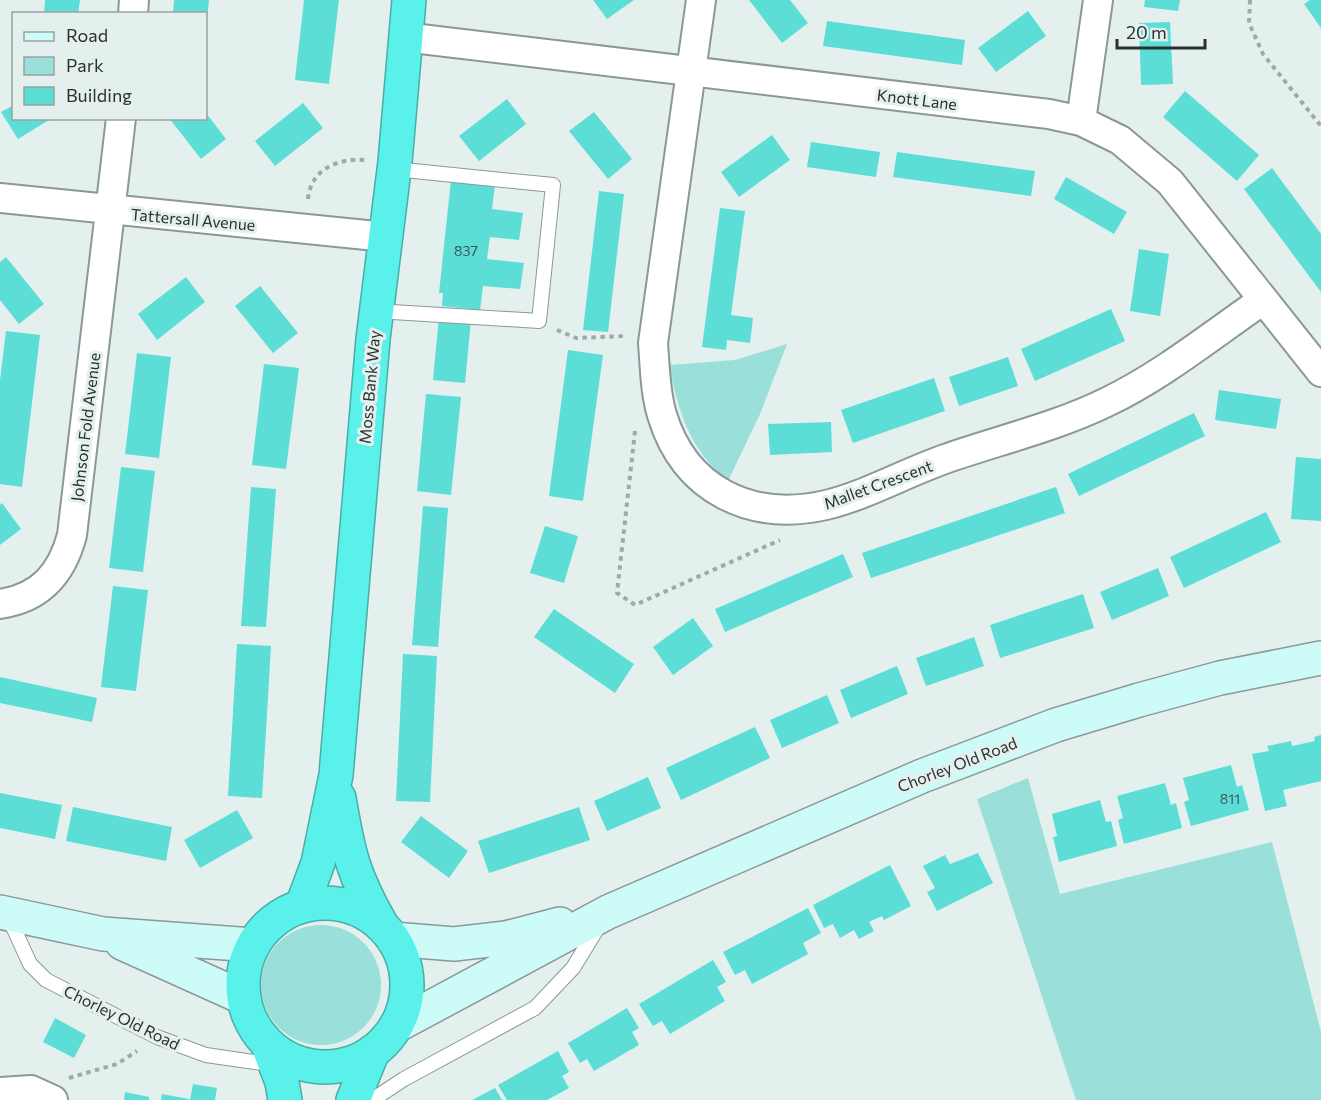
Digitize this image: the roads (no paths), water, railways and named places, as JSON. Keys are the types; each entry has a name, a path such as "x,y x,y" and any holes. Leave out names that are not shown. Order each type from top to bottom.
{"highway":[{"name":"Moss Bank Way","path":"302,906 318,863 336,775 376,310 395,166 404,37 409,0"},
{"name":"Moss Bank Way","path":"336,775 349,856 359,885 388,932"},
{"name":"Chorley Old Road","path":"324,903 345,905 365,913 388,932 403,959 407,982 405,1005 396,1026 373,1051 353,1062 332,1067 309,1065 271,1054 252,1022 244,998 244,971 253,945 274,921 302,906 324,903"},
{"path":"373,1051 373,1098"},
{"path":"271,1054 285,1100"}],"main road":[{"name":"Chorley Old Road","path":"396,1026 608,912 922,777 1056,726 1220,678 1321,658"},
{"name":"Chorley Old Road","path":"4,912 103,934 253,945"},
{"name":"Chorley Old Road","path":"388,932 454,944 506,938 608,912"},
{"name":"Chorley Old Road","path":"103,934 244,998"}],"street":[{"name":"Mallet Crescent","path":"701,0 654,336 662,415 683,460 717,490 761,509 793,510 827,505 854,496 945,459 1084,413 1146,380 1263,300"},
{"path":"1081,121 1098,0"},
{"name":"Knott Lane","path":"404,37 690,73 1049,114 1081,121 1120,140 1170,182 1321,372"},
{"name":"Johnson Fold Avenue","path":"0,604 34,593 52,578 66,558 72,535 121,120"},
{"name":"Tattersall Avenue","path":"0,198 111,212 386,237"},
{"path":"0,1092 31,1090 51,1098"}],"lane":[{"path":"376,310 539,321 553,185 395,166"},
{"name":"Chorley Old Road","path":"4,912 30,964 46,980 157,1037 206,1055 271,1054"},
{"path":"373,1098 535,1008 573,968 608,912"}]}
